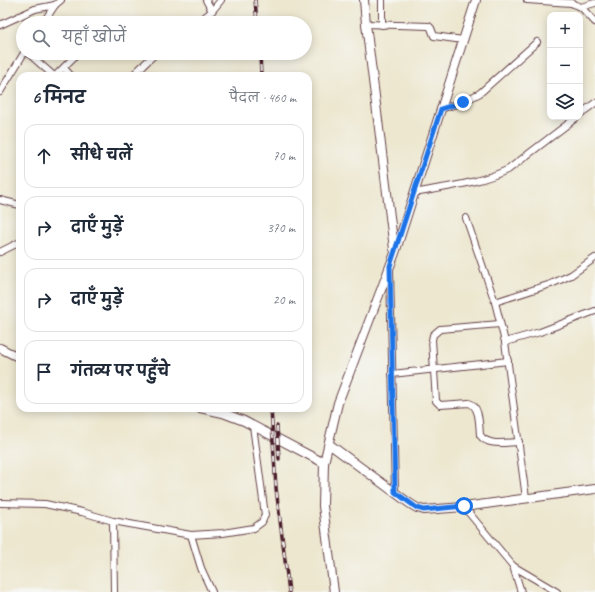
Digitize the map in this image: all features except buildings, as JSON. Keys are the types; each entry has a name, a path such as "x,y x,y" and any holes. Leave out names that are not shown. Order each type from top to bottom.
{"street":[{"path":"48,16 55,5 61,0"},
{"path":"206,0 212,11"},
{"path":"206,16 221,0"},
{"path":"364,0 395,253"},
{"path":"382,0 382,25"},
{"path":"334,592 323,506 324,463 338,403 395,253 476,0"},
{"path":"527,0 571,3 581,7 595,22"},
{"path":"581,7 595,3"},
{"path":"20,16 36,9 55,5"},
{"path":"0,25 16,18"},
{"path":"366,24 428,26 431,28 434,36 463,40"},
{"path":"441,109 463,102 480,93 537,42"},
{"path":"0,92 20,60"},
{"path":"36,60 50,72"},
{"path":"60,72 71,60"},
{"path":"136,72 149,60"},
{"path":"64,68 68,72"},
{"path":"583,112 595,103"},
{"path":"414,193 462,184 501,173 509,169 573,120"},
{"path":"0,200 16,204"},
{"path":"466,218 495,302 505,342 526,498"},
{"path":"0,252 16,243"},
{"path":"495,302 551,284 571,275 595,258"},
{"path":"390,266 395,492"},
{"path":"505,342 540,332 595,311"},
{"path":"500,324 440,329 436,332 432,340 436,401 437,404 440,405 472,404 476,409 480,435 483,438 491,442 519,442"},
{"path":"0,348 16,356"},
{"path":"392,374 508,361"},
{"path":"218,412 253,426 324,463"},
{"path":"0,503 44,504 114,521 190,535 223,533 254,528 262,522 265,515 253,426"},
{"path":"329,444 417,508 424,510 595,489"},
{"path":"464,506 513,566 557,592"},
{"path":"114,521 114,592"},
{"path":"190,535 201,568 212,592"},
{"path":"513,566 521,592"}],"railway":[{"path":"255,0 256,16"},
{"path":"260,60 261,72"},
{"path":"271,412 276,488 289,592"},
{"path":"277,426 279,459"}],"route":[{"path":"463,102 441,109 390,266 395,492 417,508 424,510 464,506"}]}
